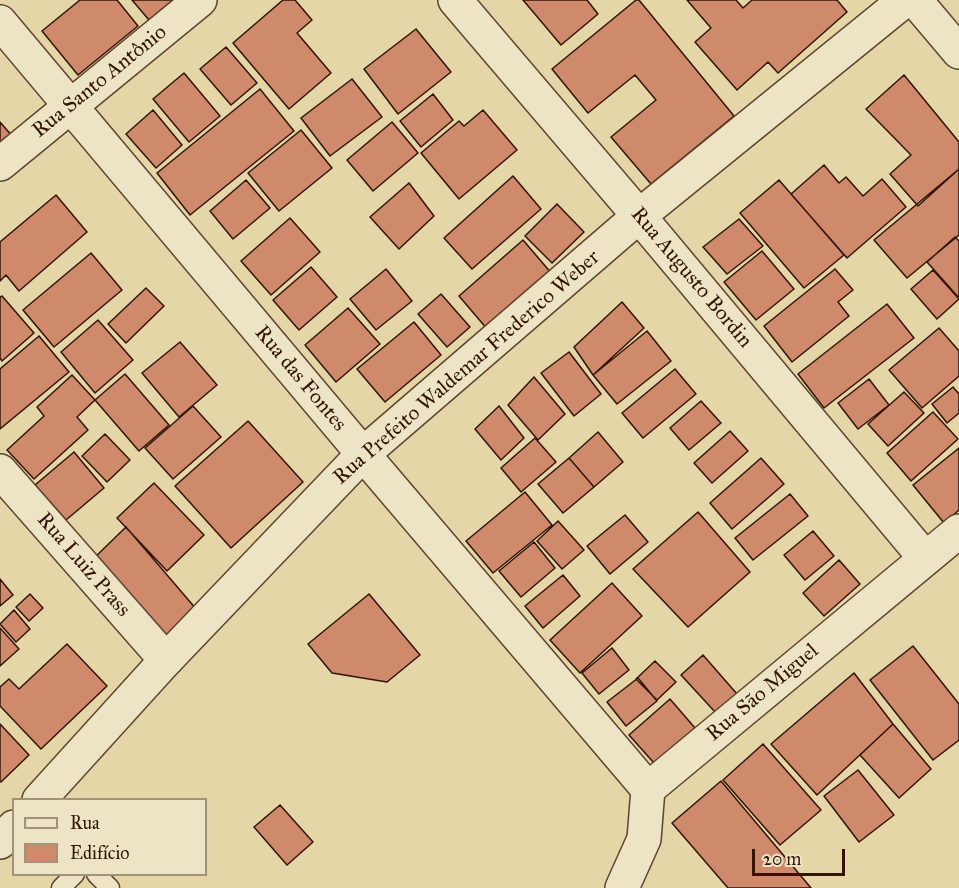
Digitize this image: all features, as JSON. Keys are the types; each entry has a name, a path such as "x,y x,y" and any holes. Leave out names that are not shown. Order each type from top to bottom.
{"street":[{"name":"Rua Santo Antônio","path":"0,164 200,0"},
{"name":"Rua Augusto Bordin","path":"455,0 925,558"},
{"name":"Rua Prefeito Waldemar Frederico Weber","path":"41,798 166,660 363,454 639,216 905,0"},
{"path":"915,0 959,52"},
{"name":"Rua das Fontes","path":"0,22 648,789"},
{"name":"Rua Luiz Prass","path":"0,471 166,660"},
{"name":"Rua São Miguel","path":"648,789 959,531"},
{"path":"621,888 644,839 648,789"},
{"path":"0,842 12,829"}],"lane":[{"path":"61,888 73,876"},
{"path":"98,876 110,888"}],"building":[{"path":"80,0 117,0 138,26 78,75 42,31"},
{"path":"132,0 173,0 149,20"},
{"path":"283,0 295,0 312,20 297,33 331,73 289,109 233,43"},
{"path":"523,0 587,0 598,14 561,45"},
{"path":"636,0 639,0 734,116 651,184 611,137 656,100 635,75 588,113 552,69"},
{"path":"687,0 736,0 743,8 752,0 837,0 847,12 778,73 768,62 737,90 695,42 711,28"},
{"path":"416,29 451,72 398,114 364,69"},
{"path":"226,47 257,83 231,105 200,69"},
{"path":"184,73 220,116 189,142 153,99"},
{"path":"904,75 959,142 959,169 918,206 890,174 911,155 866,109"},
{"path":"352,79 382,117 330,156 301,118"},
{"path":"260,89 294,131 190,215 157,173"},
{"path":"433,94 453,120 421,147 400,121"},
{"path":"153,110 182,145 156,168 126,134"},
{"path":"483,110 517,150 459,199 421,153 459,121 464,126"},
{"path":"0,122 13,137 0,148"},
{"path":"392,122 418,153 373,191 347,160"},
{"path":"301,130 332,168 279,211 248,173"},
{"path":"824,165 839,183 846,177 863,196 882,179 906,207 847,258 791,194"},
{"path":"959,169 959,235 907,278 874,240"},
{"path":"513,176 541,209 472,269 444,238"},
{"path":"246,180 270,208 233,239 210,211"},
{"path":"779,180 844,255 804,288 740,213"},
{"path":"409,183 434,216 399,249 370,217"},
{"path":"56,195 87,232 19,291 6,275 0,281 0,242"},
{"path":"557,204 584,232 552,263 525,236"},
{"path":"290,218 320,252 271,295 241,261"},
{"path":"739,219 763,246 727,274 703,247"},
{"path":"955,237 959,241 959,298 927,262"},
{"path":"523,240 552,274 488,330 459,296"},
{"path":"762,251 794,289 756,320 724,282"},
{"path":"91,253 122,290 54,347 23,310"},
{"path":"311,267 337,297 299,330 273,300"},
{"path":"386,269 412,301 376,330 350,299"},
{"path":"835,269 853,290 838,302 849,316 792,362 764,326"},
{"path":"933,270 959,299 937,319 911,289"},
{"path":"146,288 164,306 126,343 108,324"},
{"path":"441,294 470,327 447,347 418,314"},
{"path":"2,296 34,333 2,361 0,358 0,297"},
{"path":"622,302 644,328 593,375 574,347"},
{"path":"887,304 914,338 824,408 798,374"},
{"path":"348,308 380,344 336,382 305,345"},
{"path":"98,320 133,360 95,393 61,352"},
{"path":"414,322 441,355 385,402 357,369"},
{"path":"939,328 959,351 959,376 922,408 889,370"},
{"path":"647,331 671,361 617,404 593,375"},
{"path":"39,336 69,372 0,429 0,369"},
{"path":"180,342 217,385 179,417 142,373"},
{"path":"569,352 601,394 574,416 541,373"},
{"path":"675,369 696,394 643,438 622,413"},
{"path":"125,374 169,425 139,451 95,400"},
{"path":"72,375 95,400 77,417 88,430 34,479 7,450 44,416 37,407"},
{"path":"534,377 565,414 538,440 508,405"},
{"path":"869,379 889,405 858,429 838,403"},
{"path":"953,387 959,394 959,413 947,423 932,404"},
{"path":"904,392 924,413 888,446 868,424"},
{"path":"701,401 721,423 689,450 670,428"},
{"path":"193,406 221,437 173,479 145,448"},
{"path":"499,406 524,438 501,460 475,429"},
{"path":"933,412 958,439 911,481 887,453"},
{"path":"248,421 303,482 231,548 175,486"},
{"path":"730,431 748,451 712,483 694,463"},
{"path":"598,432 623,462 594,487 569,458"},
{"path":"105,434 130,460 107,482 82,456"},
{"path":"535,438 556,462 521,492 501,468"},
{"path":"959,448 959,510 944,523 913,485"},
{"path":"74,452 104,488 66,520 35,485"},
{"path":"569,458 594,487 563,513 538,484"},
{"path":"761,458 784,484 732,529 710,503"},
{"path":"154,483 204,535 167,571 117,518"},
{"path":"525,492 552,525 493,573 466,541"},
{"path":"790,494 808,516 753,560 735,538"},
{"path":"698,512 750,572 688,627 633,569"},
{"path":"625,515 648,542 610,574 587,546"},
{"path":"558,521 584,550 562,569 537,541"},
{"path":"126,527 197,610 165,641 92,560"},
{"path":"813,531 834,556 805,580 784,555"},
{"path":"534,542 555,568 521,597 499,571"},
{"path":"839,560 860,584 824,616 803,593"},
{"path":"563,575 580,596 543,628 525,606"},
{"path":"0,579 13,595 0,606"},
{"path":"612,583 642,616 580,673 550,640"},
{"path":"30,594 43,608 29,621 16,607"},
{"path":"369,594 420,655 387,682 332,673 308,644"},
{"path":"14,610 30,629 16,642 0,624"},
{"path":"0,628 19,649 0,666"},
{"path":"67,644 107,686 41,749 0,706 0,687 9,679 19,689"},
{"path":"913,646 959,704 959,740 933,760 870,680"},
{"path":"612,648 629,670 599,694 582,673"},
{"path":"703,655 737,694 716,713 681,675"},
{"path":"655,661 676,682 657,700 636,679"},
{"path":"854,673 893,724 817,795 771,744"},
{"path":"638,678 657,701 626,726 607,702"},
{"path":"670,699 695,728 654,763 629,735"},
{"path":"0,724 29,755 1,782 0,781"},
{"path":"893,724 931,769 899,798 860,755"},
{"path":"763,744 821,810 780,845 723,780"},
{"path":"858,770 894,815 859,842 824,796"},
{"path":"721,781 811,888 728,888 672,823"},
{"path":"280,805 313,842 287,865 254,827"}]}
